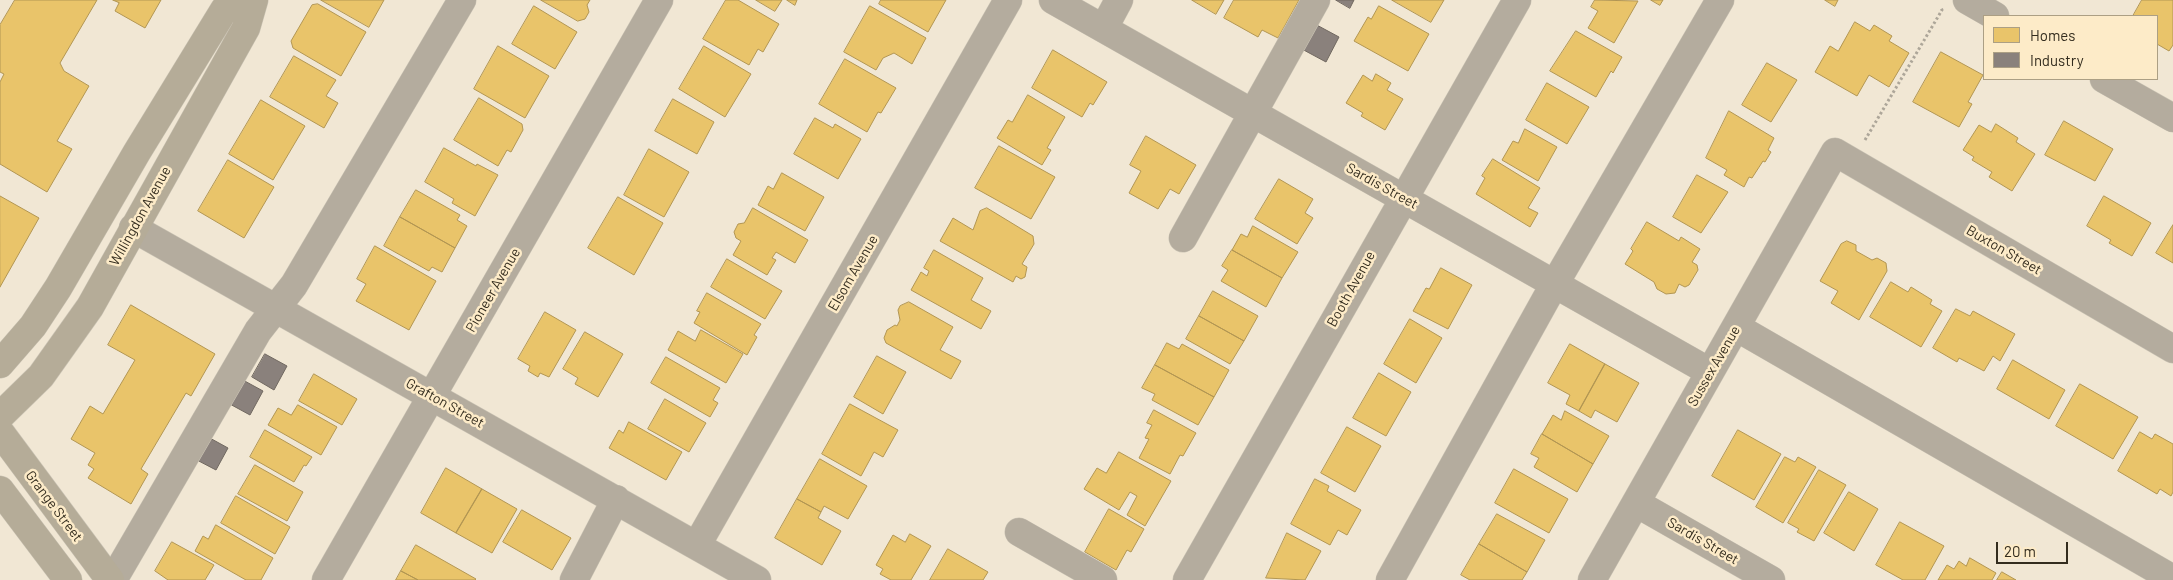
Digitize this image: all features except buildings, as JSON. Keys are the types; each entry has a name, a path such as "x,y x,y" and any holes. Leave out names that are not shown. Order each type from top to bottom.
{"main road":[{"path":"0,364 33,326 58,288 224,10 234,0"},
{"name":"Willingdon Avenue","path":"0,416 41,376 70,338 246,28 254,0"},
{"name":"Grange Street","path":"0,432 110,580"},
{"path":"0,490 11,515 68,580"}],"street":[{"path":"114,580 258,332 294,285 462,0"},
{"name":"Pioneer Avenue","path":"326,580 659,0"},
{"name":"Elsom Avenue","path":"697,545 1008,0"},
{"name":"Sardis Street","path":"1053,0 1710,372"},
{"path":"1104,28 1120,0"},
{"path":"1183,238 1316,0"},
{"name":"Booth Avenue","path":"1187,580 1516,0"},
{"path":"1390,580 1555,284 1720,0"},
{"path":"1967,0 1993,15"},
{"path":"2106,80 2173,118"},
{"name":"Sussex Avenue","path":"1592,580 1835,152"},
{"name":"Buxton Street","path":"1835,152 2173,349"},
{"name":"Grafton Street","path":"134,228 757,580"},
{"path":"1736,327 2173,579"},
{"path":"574,580 616,499"},
{"name":"Sardis Street","path":"1636,502 1771,580"},
{"path":"1019,532 1103,580"}],"path":[{"path":"1866,140 1942,10 1940,3"}]}
